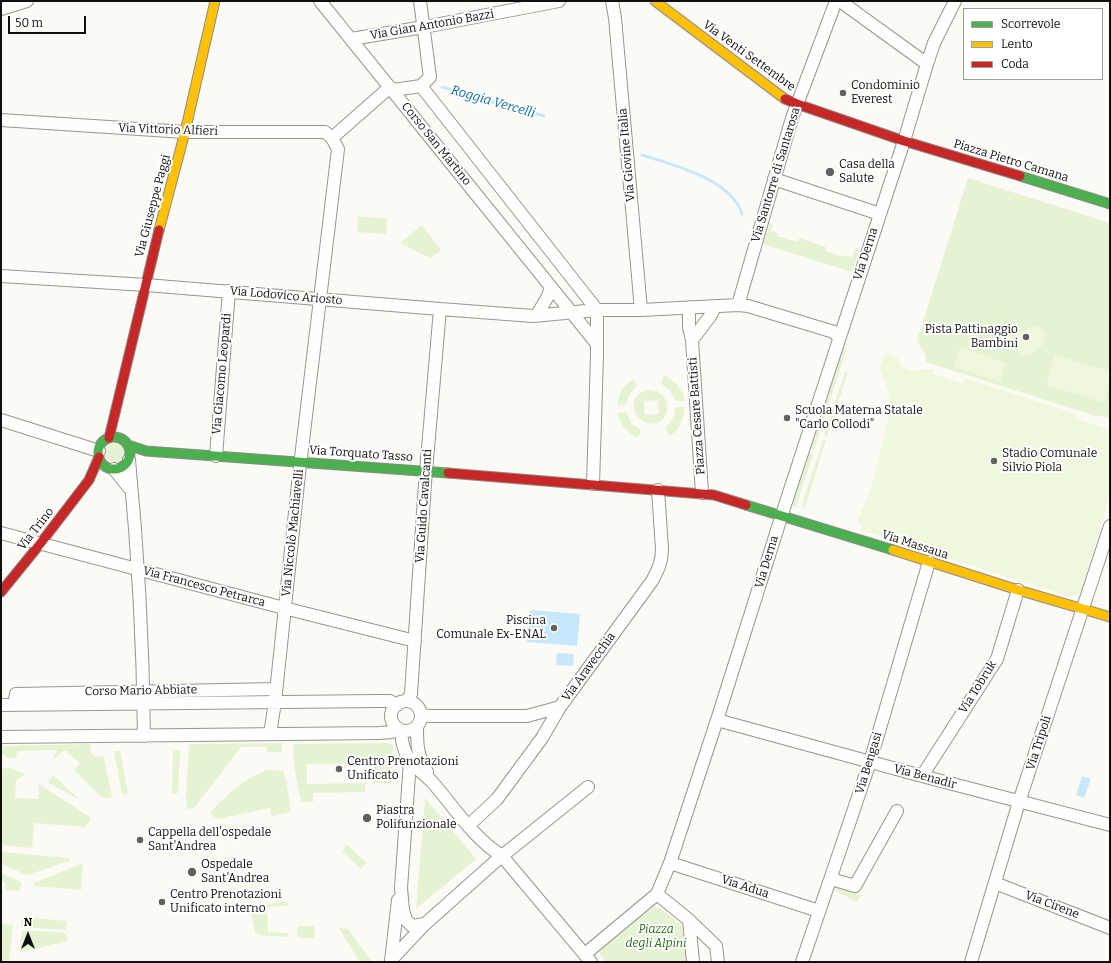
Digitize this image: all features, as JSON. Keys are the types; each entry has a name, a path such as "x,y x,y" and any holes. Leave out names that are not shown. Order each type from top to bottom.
{"main road":[{"name":"Via Giuseppe Paggi","path":"109,438 185,132 215,1"},
{"name":"Via Venti Settembre","path":"658,2 782,97 797,104 904,141"},
{"name":"Piazza Pietro Camana","path":"904,141 1110,204"},
{"path":"114,417 130,452 129,459 125,465 120,468 112,468 101,462 99,454 102,443 109,438 116,437 125,442"},
{"name":"Via Torquato Tasso","path":"125,442 146,451 575,483"},
{"name":"Via Torquato Tasso","path":"129,459 146,451"},
{"name":"Via Trino","path":"1,592 89,480 99,454"},
{"name":"Via Trino","path":"89,480 112,468"},
{"name":"Piazza Cesare Battisti","path":"575,483 708,494"},
{"name":"Via Massaua","path":"708,494 781,515 1082,610 1110,617"}],"street":[{"path":"1,9 28,1"},
{"name":"Corso San Martino","path":"320,1 571,312"},
{"path":"332,138 392,89 421,86 430,77 420,1"},
{"name":"Via Gian Antonio Bazzi","path":"351,39 424,27 559,1"},
{"name":"Via Giovine Italia","path":"612,1 616,18 626,155 641,310"},
{"name":"Via Santorre di Santarosa","path":"738,305 797,104 836,1"},
{"path":"840,1 926,64"},
{"name":"Via Derna","path":"588,958 657,894 670,863 717,720 781,515 904,141 926,64 934,43 955,1"},
{"name":"Corso San Martino","path":"421,86 597,310"},
{"name":"Via Vittorio Alfieri","path":"1,120 185,132 325,132 332,138"},
{"name":"Via Niccolò Machiavelli","path":"275,702 284,608 319,299 338,150 332,138"},
{"path":"774,179 880,214"},
{"name":"Via Lodovico Ariosto","path":"1,276 229,291 440,309 537,315 571,312"},
{"path":"537,315 548,296 551,287"},
{"name":"Via Giacomo Leopardi","path":"216,456 229,291"},
{"path":"571,312 738,305 748,306 834,332 839,338"},
{"name":"Piazza Cesare Battisti","path":"692,340 711,315 715,306"},
{"name":"Piazza Cesare Battisti","path":"689,308 708,494"},
{"name":"Via Guido Cavalcanti","path":"402,703 411,694 426,471 440,309"},
{"path":"593,484 597,310"},
{"path":"571,312 597,344"},
{"path":"1,420 99,454"},
{"path":"129,459 144,691 144,736"},
{"path":"112,468 130,489"},
{"name":"Via Aravecchia","path":"468,826 497,799 542,738 560,707 660,568 662,549 658,490"},
{"name":"Via Tripoli","path":"971,962 1019,802 1110,526"},
{"name":"Via Francesco Petrarca","path":"1,533 415,641"},
{"name":"Via Bengasi","path":"802,962 870,762 930,562"},
{"name":"Via Tobruk","path":"922,776 997,659 1018,590"},
{"name":"Corso Mario Abbiate","path":"14,705 16,694 276,689"},
{"name":"Corso Mario Abbiate","path":"1,705 390,701 402,703"},
{"path":"270,734 275,702"},
{"path":"1,737 392,732 398,729 409,731 420,722 421,715 417,706 402,703 391,714 393,724 398,729 403,747 410,761 432,782 468,826 489,848 502,856 588,958"},
{"path":"421,715 527,716 560,707"},
{"name":"Via Benadir","path":"717,720 1019,802 1110,825"},
{"path":"417,726 417,747 419,759 432,782"},
{"path":"410,761 401,888 403,910 406,920 412,926 425,924"},
{"path":"391,960 425,924 502,856 588,787"},
{"path":"831,879 855,886 897,811"},
{"name":"Via Adua","path":"670,863 820,911"},
{"name":"Via Cirene","path":"995,883 1110,928"},
{"path":"391,960 396,907 401,888"},
{"path":"657,894 689,920 716,946 718,962"},
{"path":"689,920 693,962"}],"green space":[{"path":"968,178 1110,223 1110,419 1100,415 1099,417 926,362 925,354 917,341"},
{"path":"358,216 387,219 386,234 357,232"},
{"path":"770,223 773,224 771,231 778,233 777,236 798,242 799,238 826,247 825,251 844,257 845,255 852,257 855,249 859,251 852,272 763,244"},
{"path":"422,225 441,250 430,258 400,243"},
{"name":"Pista Pattinaggio Bambini","path":"1005,324 1011,325 1020,332 1033,325 1040,327 1044,331 1044,342 1035,352 1028,355 1020,355 1002,329"},
{"path":"842,346 847,348 814,450 809,448"},
{"path":"960,347 1006,363 1000,382 954,367"},
{"name":"Stadio Comunale Silvio Piola","path":"885,353 897,357 904,368 909,370 934,370 933,374 963,384 965,378 1076,414 1075,418 1110,430 1110,494 1081,593 1071,597 896,542 898,535 892,534 890,539 860,530 862,524 857,522 873,482 891,407 889,391 879,369"},
{"path":"1055,355 1110,371 1110,383 1104,403 1046,385"},
{"path":"845,372 848,372 827,436 824,435"},
{"path":"664,375 678,386 685,401 676,401 670,390 661,384"},
{"path":"633,379 637,386 629,395 626,405 617,406 621,390"},
{"path":"647,390 652,390 664,396 667,409 666,414 660,422 652,424 645,422 638,417 634,410 634,403 637,396","holes":["658,400 659,414 645,415 644,401"]},
{"path":"684,406 684,415 681,423 677,430 670,436 665,428 672,419 675,408"},
{"path":"626,412 631,423 641,430 638,438 630,433 620,421 617,413"},
{"path":"823,440 826,440 804,510 802,504"},
{"path":"115,443 122,446 125,453 122,460 115,463 108,460 105,453 108,446"},
{"path":"808,452 813,454 796,507 791,506"},
{"path":"282,743 282,752 267,752 267,747 241,747 194,808 187,809 186,795 189,745"},
{"path":"387,743 393,745 392,783 373,783 373,763 307,764 307,784 365,783 365,792 313,793 313,802 301,802 294,766 293,744"},
{"path":"90,744 91,754 96,757 104,756 112,798 100,796 74,770 80,763 64,750 56,758 53,758 57,750 18,751 15,758 8,758 2,753 2,746"},
{"path":"114,751 120,751 128,794 122,794"},
{"path":"173,751 180,751 178,793 172,793"},
{"path":"7,768 25,774 16,781 15,798 38,799 39,784 91,818 86,827 34,823 32,848 1,845 1,769"},
{"path":"266,770 283,771 286,780 291,812 272,816 270,808 217,819 210,813 235,788"},
{"path":"54,776 77,797 76,798 49,783 49,779"},
{"path":"425,798 476,859 416,909"},
{"path":"347,845 367,863 361,869 342,851"},
{"path":"1,852 70,858 70,861 27,875 1,864"},
{"path":"83,863 81,890 34,886 34,883"},
{"path":"1,873 21,882 20,891 6,890 5,883 1,880"},
{"path":"837,886 861,895 857,902 834,890"},
{"path":"286,901 288,906 267,907 268,932 288,933 288,937 259,935 255,932 251,912 253,907"},
{"name":"Piazza degli Alpini","path":"654,907 660,908 682,926 686,962 606,962 599,953 601,950"},
{"path":"22,917 67,921 66,930 21,927"},
{"path":"1,924 13,925 9,962 1,962"},
{"path":"298,926 314,926 315,939 297,937"},
{"path":"339,928 348,929 372,962 360,962"},
{"path":"22,930 66,933 68,941 20,952"}],"water":[{"name":"Piscina Comunale Ex-ENAL","path":"530,610 580,614 577,646 527,642"},
{"name":"Piscina Comunale Ex-ENAL","path":"557,653 574,654 573,666 556,665"},
{"path":"1082,776 1091,779 1084,798 1076,795"}],"waterway":[{"name":"Roggia Vercelli","path":"442,87 465,93 475,98 499,103 506,108 528,111 544,116"},
{"name":"Roggia Vercelli","path":"642,155 700,175 714,183 726,191 736,202 742,214"}],"traffic: fast":[{"path":"1020,176 1110,204"},
{"path":"114,437 123,440 127,444 130,453 127,462 123,466 114,469 105,466 101,462 98,453 101,444 105,440 114,437"},
{"path":"128,445 146,451 448,473"},
{"path":"746,505 893,550"}],"traffic: slow":[{"path":"159,230 185,132 215,1"},
{"path":"655,1 785,99"},
{"path":"893,550 1018,590 1110,617"}],"traffic: jam":[{"path":"785,99 904,141 1020,176"},
{"path":"109,438 159,230"},
{"path":"1,592 89,480 99,457"},
{"path":"448,473 714,495 746,505"}],"place":[{"name":"Condominio Everest","path":"843,93"},
{"name":"Casa della Salute","path":"830,172"},
{"name":"Pista Pattinaggio Bambini","path":"1026,337"},
{"name":"Scuola Materna Statale \"Carlo Collodi\"","path":"787,418"},
{"name":"Stadio Comunale Silvio Piola","path":"994,461"},
{"name":"Piscina Comunale Ex-ENAL","path":"554,628"},
{"name":"Centro Prenotazioni Unificato","path":"339,769"},
{"name":"Piastra Polifunzionale","path":"367,818"},
{"name":"Cappella dell'ospedale Sant'Andrea","path":"140,840"},
{"name":"Ospedale Sant'Andrea","path":"192,872"},
{"name":"Centro Prenotazioni Unificato interno","path":"162,902"}]}
